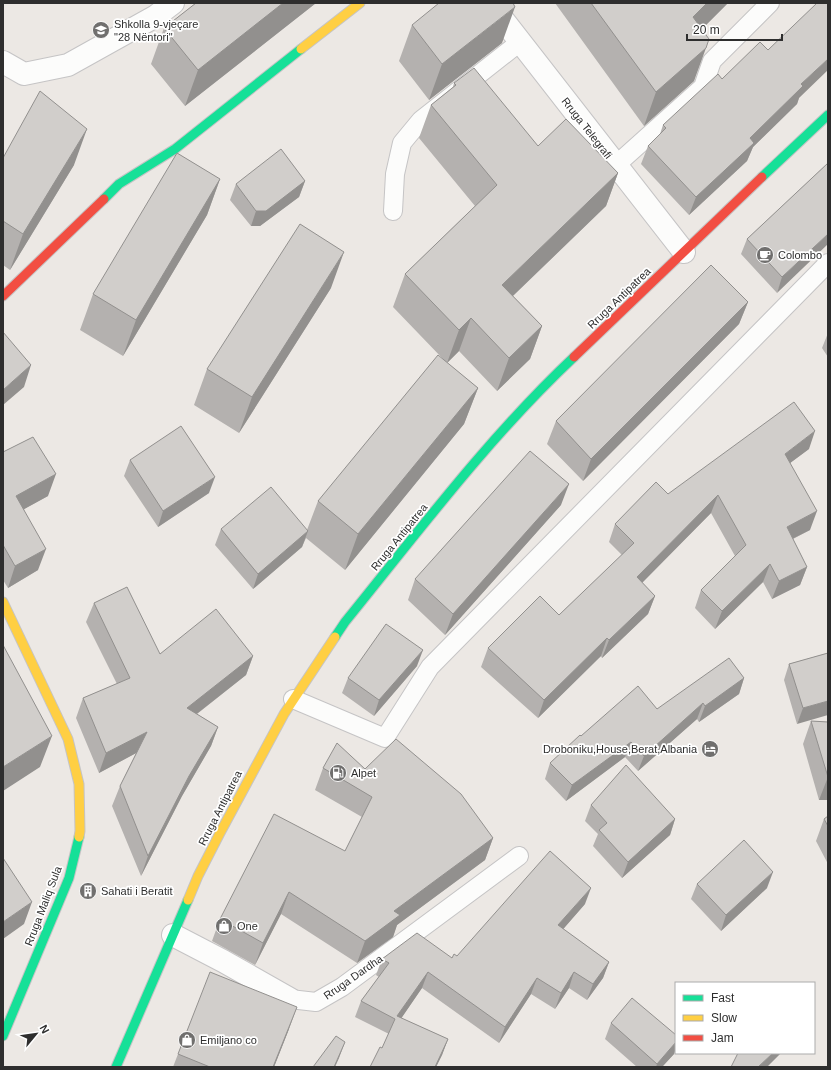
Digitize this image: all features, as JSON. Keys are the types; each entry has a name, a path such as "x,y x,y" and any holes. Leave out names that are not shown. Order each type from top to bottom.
{"main road":[{"path":"3,296 119,184 175,149 360,3"},
{"name":"Rruga Antipatrea","path":"116,1067 198,876 220,833 293,699 345,622 467,472 561,369 828,115"},
{"name":"Rruga Maliq Sula","path":"3,602 68,739 79,784 80,831 70,878 3,1036"}],"street":[{"path":"5,68 24,74 68,65 156,16 173,3"},
{"name":"Rruga Telegrafi","path":"490,3 684,252"},
{"name":"Rruga Dardha","path":"172,935 223,961 290,999"}],"lane":[{"path":"616,165 703,87 712,61 770,3"},
{"path":"393,211 395,174 402,143 421,120 520,42"},
{"path":"293,699 385,738 430,667 828,263"},
{"name":"Rruga Dardha","path":"290,999 316,1002 342,987 519,856"}],"building":[{"path":"196,3 283,3 198,70 164,28"},
{"path":"439,3 513,3 515,7 442,64 412,25"},
{"path":"591,3 707,3 693,17 709,39 706,48 656,92"},
{"path":"817,3 828,3 828,59 801,84 803,86 750,138 754,143 696,197 648,146 666,128 663,125 718,74 722,79 760,42 768,50"},
{"path":"474,68 538,146 566,119 618,173 502,285 542,326 509,358 471,318 459,330 405,274 497,185 431,105 456,85 454,83"},
{"path":"40,91 87,129 23,234 3,221 3,158"},
{"path":"281,149 305,181 266,211 256,211 236,184"},
{"path":"177,153 220,179 136,320 93,294"},
{"path":"828,163 828,234 782,277 747,239"},
{"path":"300,224 344,252 252,397 207,369"},
{"path":"711,265 748,302 591,459 556,421"},
{"path":"3,332 31,365 3,390"},
{"path":"438,355 478,388 358,534 318,501"},
{"path":"794,402 815,431 785,454 817,511 787,527 807,567 779,581 770,564 722,611 701,590 746,545 718,495 637,577 655,596 609,640 607,638 544,700 488,648 540,596 559,615 634,543 615,524 656,482 668,494"},
{"path":"181,426 215,477 163,511 130,460"},
{"path":"33,437 56,474 16,496 46,549 15,566 3,545 3,452"},
{"path":"530,451 569,484 453,614 415,579"},
{"path":"271,487 308,531 258,574 221,529"},
{"path":"127,587 160,654 216,609 253,656 187,708 218,727 189,776 148,856 120,786 147,732 106,753 83,698 130,678 94,603"},
{"path":"386,624 423,650 379,700 348,678"},
{"path":"3,645 52,736 3,767"},
{"path":"828,653 828,701 803,708 789,664"},
{"path":"729,658 744,678 705,706 703,703 644,756 631,742 572,785 550,763 580,735 581,736 638,686 657,709"},
{"path":"811,721 828,722 828,777"},
{"path":"396,739 461,794 493,838 394,911 400,915 365,941 289,892 263,943 220,919 274,814 345,851 372,797 323,768 337,743 365,769"},
{"path":"626,765 675,819 628,862 599,830 607,823 591,805"},
{"path":"828,816 828,826 824,819"},
{"path":"744,840 773,872 726,915 697,884"},
{"path":"550,851 591,888 558,925 609,962 593,984 574,972 561,993 537,978 505,1027 428,972 397,1016 448,1039 435,1067 370,1067 380,1047 382,1048 395,1019 361,1001 389,963 382,959 417,933 452,958 454,954 457,956"},
{"path":"3,858 32,902 3,922"},
{"path":"210,972 297,1007 273,1067 210,1067 178,1054"},
{"path":"632,998 675,1034 675,1043 657,1064 611,1023"},
{"path":"336,1036 345,1042 334,1067 313,1067"},
{"path":"738,1054 772,1054 758,1067 731,1067"}],"traffic: fast":[{"path":"104,199 119,184 175,149 301,49"},
{"path":"762,177 828,115"},
{"path":"335,637 345,622 483,452 574,357"},
{"path":"3,1036 69,878 79,837"},
{"path":"116,1067 188,900"}],"traffic: slow":[{"path":"301,49 360,3"},
{"path":"3,602 68,739 79,784 79,837"},
{"path":"188,900 198,876 220,833 284,714 335,637"}],"traffic: jam":[{"path":"574,357 762,177"},
{"path":"3,296 104,199"}],"place":[{"name":"Shkolla 9-vjeçare \"28 Nëntori\"","path":"101,30"},
{"name":"Colombo","path":"765,255"},
{"name":"Droboniku,House,Berat,Albania","path":"710,749"},
{"name":"Alpet","path":"338,773"},
{"name":"Sahati i Beratit","path":"88,891"},
{"name":"One","path":"224,926"},
{"name":"Emiljano co","path":"187,1040"}]}
